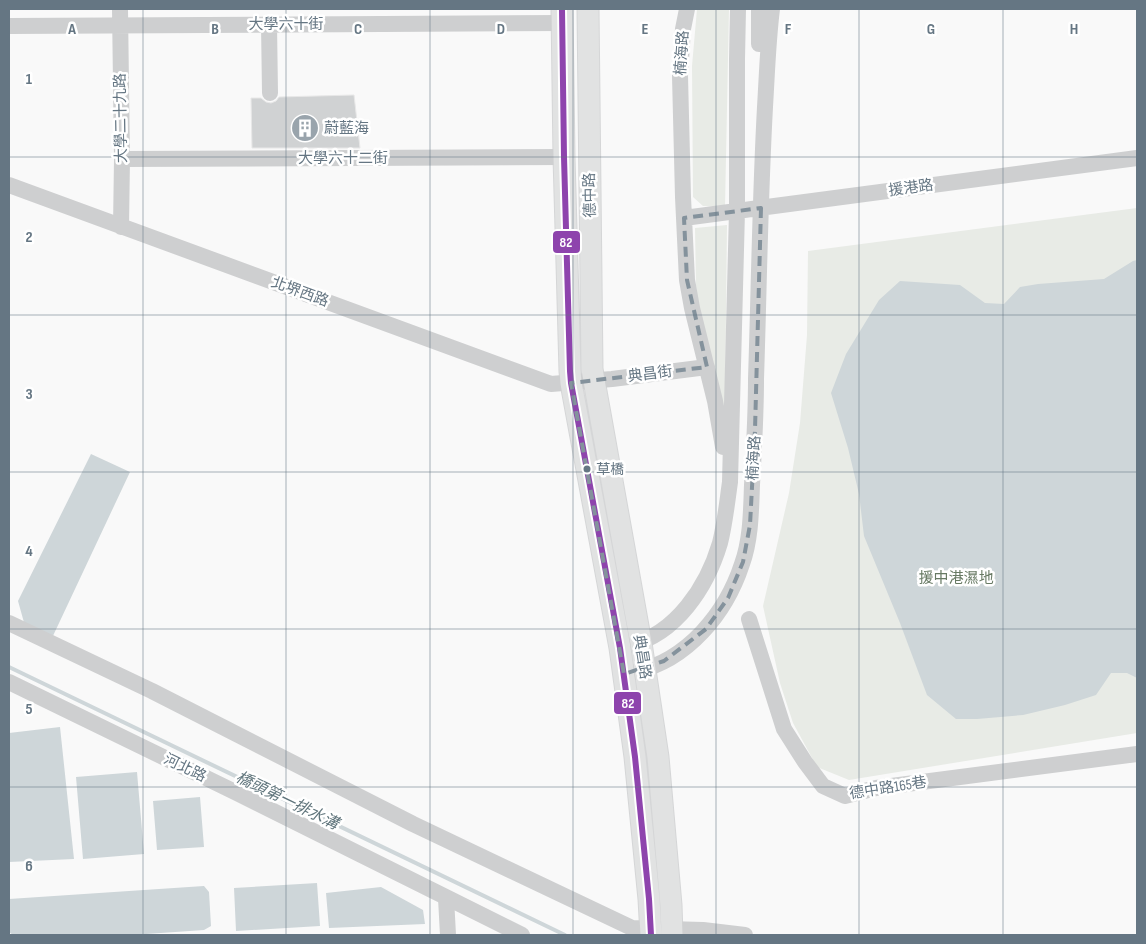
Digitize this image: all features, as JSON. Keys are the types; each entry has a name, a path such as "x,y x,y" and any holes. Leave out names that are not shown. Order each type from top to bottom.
{"main road":[{"name":"德中路","path":"588,9 592,369 594,380"},
{"name":"德中路","path":"562,16 571,383"},
{"name":"典昌路","path":"594,380 615,494 634,672 636,757 661,932"},
{"name":"典昌路","path":"571,383 630,645"}],"street":[{"name":"楠海路","path":"687,9 683,29 680,76 687,280 694,317 715,400 730,482"},
{"name":"楠海路","path":"630,645 658,634 673,622 688,604 705,580 720,543 726,514 730,482 737,211 738,9"},
{"name":"楠海路","path":"634,672 664,662 688,646 706,629 728,598 737,580 743,562 750,525 755,430 761,208 758,74 759,9"},
{"name":"楠海路","path":"761,181 772,9"},
{"name":"大學六十街","path":"9,26 120,17 268,24 378,16 562,16"},
{"name":"大學二十九路","path":"120,17 121,227"},
{"path":"268,24 270,93"},
{"name":"大學六十二街","path":"122,158 564,157"},
{"name":"援港路","path":"684,218 1137,158"},
{"name":"北堺西路","path":"9,186 551,384 594,380"},
{"name":"典昌街","path":"594,380 707,367"},
{"name":"德中路165巷","path":"749,619 784,729 804,762 823,786 845,796 876,788 1137,754"},
{"path":"9,623 152,691 413,824 632,928 661,932 703,930 744,935"},
{"name":"河北路","path":"9,682 522,935"},
{"path":"446,898 448,935"}],"highlighted area":[{"path":"761,208 755,430 750,525 743,562 728,598 706,629 664,661 624,674 571,383 707,367 687,280 684,218"}],"green space":[{"path":"697,9 729,9 725,207 703,206 693,197 692,66"},
{"name":"援中港濕地","path":"1137,208 1137,733 849,780 817,767 793,723 780,683 763,606 789,493 800,423 807,335 808,251"},
{"path":"727,225 725,408 723,410 698,307 695,228"}],"shaded area":[{"name":"援中港濕地","path":"1137,260 1137,678 1127,673 1111,673 1096,695 1023,715 956,719 927,695 864,536 859,494 848,448 831,393 846,354 879,300 900,281 960,285 985,303 1004,304 1020,287 1104,279"},
{"path":"91,454 130,472 52,638 25,626 18,601"},
{"path":"60,727 74,859 9,862 9,733"},
{"path":"137,772 144,854 83,859 76,777"},
{"path":"200,797 204,847 157,850 153,801"},
{"path":"317,883 320,926 236,931 234,888"},
{"path":"204,886 209,892 211,926 204,930 132,935 13,935 9,932 9,899"},
{"path":"381,887 423,910 425,924 329,928 326,893"}],"building":[{"name":"蔚藍海","path":"354,95 360,148 252,148 251,98 261,98 271,103 279,97"}],"waterway":[{"name":"橋頭第一排水溝","path":"9,667 565,935"}],"transit line":[{"name":"82","path":"562,9 564,157 571,383 620,648 635,757 651,935"}],"place":[{"name":"蔚藍海","path":"305,128"},
{"name":"草橋","path":"587,469"}]}
